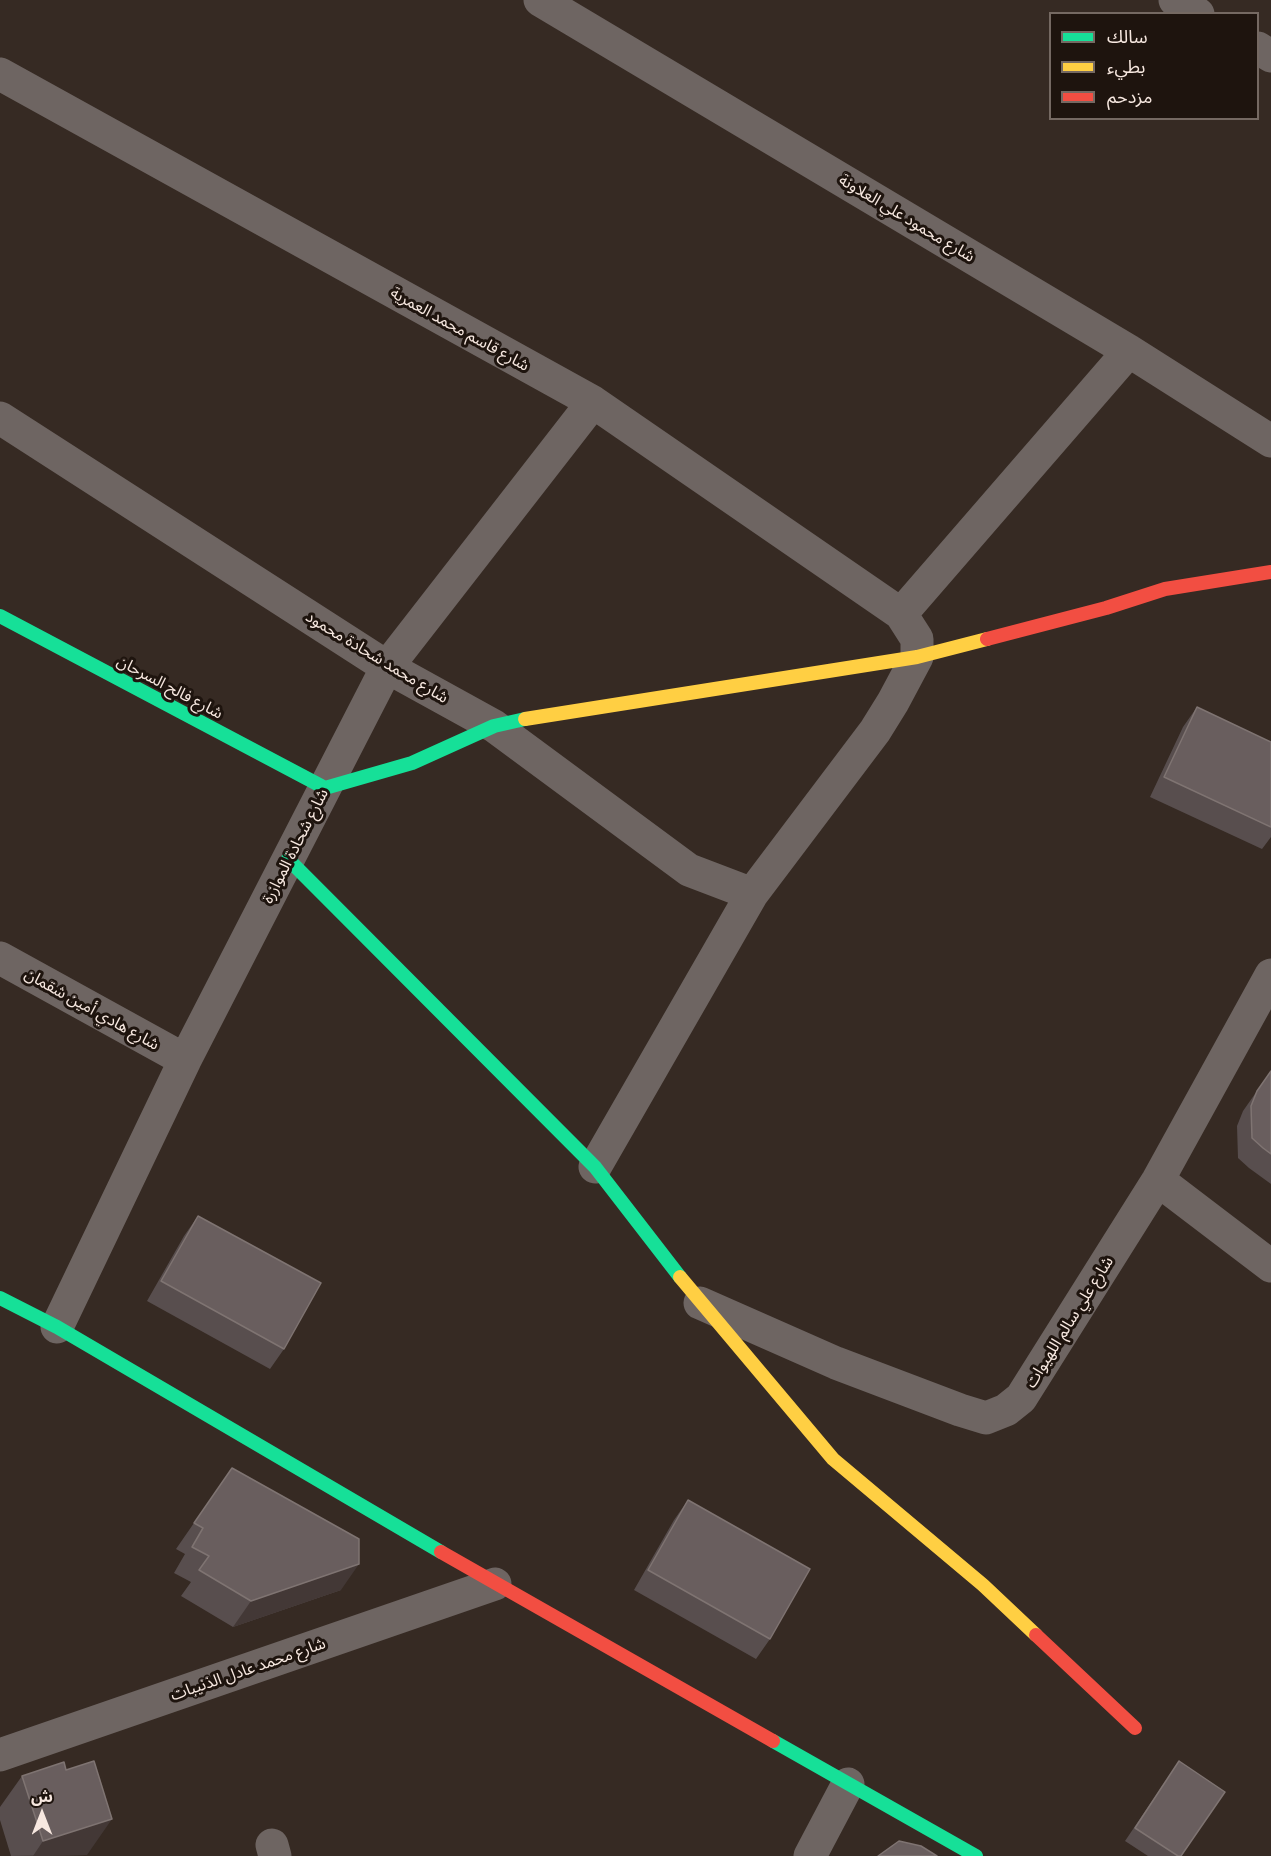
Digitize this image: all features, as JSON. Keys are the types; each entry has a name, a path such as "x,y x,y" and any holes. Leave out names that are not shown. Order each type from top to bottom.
{"street":[{"name":"شارع محمود علي العلاونة","path":"540,0 1129,351 1271,441"},
{"path":"1175,0 1195,12"},
{"name":"شارع قاسم محمد العمرية","path":"4,86 594,402 901,614"},
{"path":"595,1167 753,894 875,731 917,657 917,639 901,614 1129,351"},
{"name":"شارع شحادة الموازرة","path":"57,1328 185,1060 387,667 594,402"},
{"name":"شارع محمد شحادة محمود","path":"0,418 387,667 494,726 689,870 753,894"},
{"path":"324,788 412,763 494,726 541,715 917,657 1106,608 1165,589 1240,575 1271,572"},
{"name":"شارع فالح السرحان","path":"0,616 324,788"},
{"path":"288,859 595,1167 700,1303 833,1458 983,1585 1135,1728"},
{"name":"شارع هادي أمين شقمان","path":"0,958 185,1060"},
{"name":"شارع علي سالم اللهيوات","path":"700,1303 836,1363 986,1418 1006,1410 1021,1398 1158,1180 1271,975"},
{"path":"1158,1180 1271,1266"},
{"path":"0,1298 57,1328 495,1584 976,1856"},
{"name":"شارع محمد عادل الذنيبات","path":"0,1755 495,1584"},
{"path":"810,1856 848,1784"}],"building":[{"path":"1197,707 1271,742 1271,827 1164,777"},
{"path":"1271,1071 1271,1154 1252,1138 1251,1106 1257,1091"},
{"path":"198,1216 321,1283 284,1349 161,1281"},
{"path":"232,1468 359,1539 359,1564 251,1601 199,1570 209,1556 192,1547 203,1528 194,1523"},
{"path":"688,1500 810,1569 770,1639 648,1570"},
{"path":"94,1761 112,1819 43,1841 22,1776 64,1762 66,1770"},
{"path":"1179,1761 1225,1792 1181,1856 1135,1828"},
{"path":"899,1841 921,1846 937,1856 878,1856"}],"traffic: fast":[{"path":"0,616 325,788 412,763 494,726 525,719"},
{"path":"288,859 595,1167 680,1277"},
{"path":"0,1298 57,1327 441,1552"},
{"path":"773,1741 976,1856"}],"traffic: slow":[{"path":"525,719 917,657 987,639"},
{"path":"680,1277 833,1459 983,1585 1036,1635"}],"traffic: jam":[{"path":"987,639 1106,608 1165,589 1271,572"},
{"path":"441,1552 773,1741"},
{"path":"1036,1635 1135,1728"}]}
